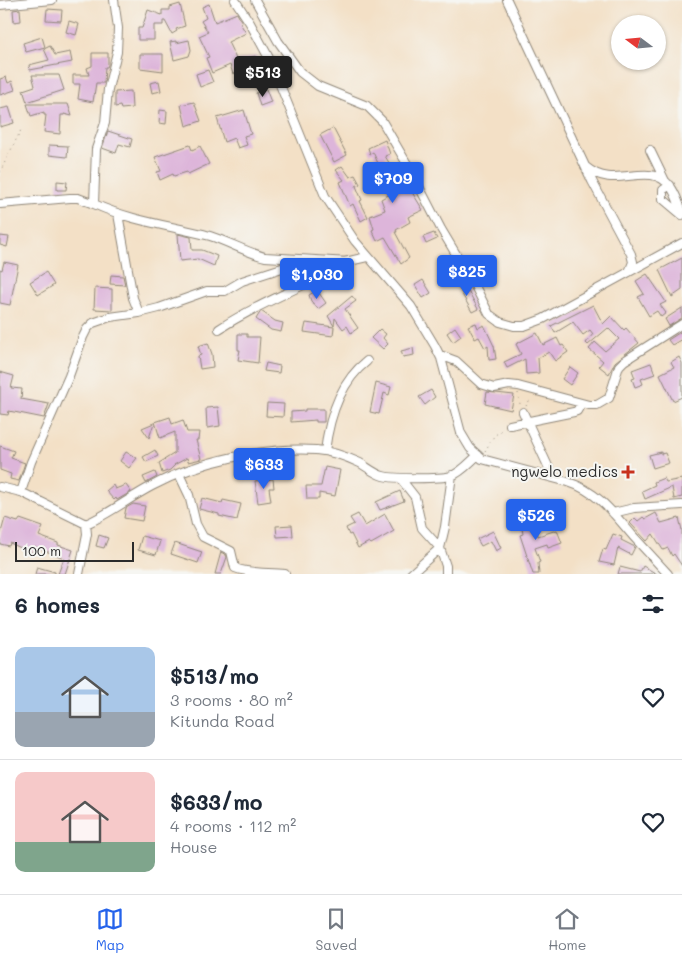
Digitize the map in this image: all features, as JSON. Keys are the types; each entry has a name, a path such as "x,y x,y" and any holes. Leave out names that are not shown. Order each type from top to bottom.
{"street":[{"path":"1,3 52,0"},
{"path":"94,204 96,149 104,124 108,89 117,52 118,28 114,0"},
{"path":"236,0 270,60 325,196 367,257 411,306 440,355 461,433 470,448 482,459 553,477 579,486 593,494 613,513 668,574"},
{"path":"254,0 278,41 300,72 318,86 367,106 382,121 489,314 500,322 514,326 524,326 543,319 682,243"},
{"path":"507,0 602,202 631,254 633,262 629,272"},
{"path":"650,150 682,211"},
{"path":"584,164 596,174 605,177 615,178 642,174 668,183"},
{"path":"668,183 663,190 663,199 682,215"},
{"path":"0,204 78,198 118,214 213,237 253,254 265,257 349,262"},
{"path":"118,214 133,298 139,313"},
{"path":"20,492 87,329 93,323 159,308 207,291 225,292 242,281 282,268 349,262 367,257"},
{"path":"219,328 249,310 349,262"},
{"path":"440,355 456,362 482,384 494,388 509,385 518,386 581,404 597,405 608,398 619,366 624,361 682,324"},
{"path":"325,451 333,415 344,389 353,374 367,361"},
{"path":"510,425 574,412 577,411 581,404"},
{"path":"523,412 553,477"},
{"path":"0,488 20,492 86,524 100,518 152,486 180,474 204,465 273,451 325,451 358,462 382,476 400,478 452,476 478,455"},
{"path":"180,474 189,495 196,524 203,537 230,551 235,568 250,573 285,574"},
{"path":"412,574 440,548 452,476"},
{"path":"400,478 415,497 422,528 440,548 446,566 446,574"},
{"path":"613,513 634,508 682,505"},
{"path":"79,574 87,534 86,524"}],"path":[{"path":"0,172 21,130"},
{"path":"518,386 518,396 523,412"}],"building":[{"path":"180,4 185,26 176,29 177,31 172,34 165,21 163,21 163,25 154,25 154,40 138,40 138,28 142,28 148,10 162,15 162,10 170,10 170,7"},
{"path":"209,4 215,22 237,13 242,22 240,23 246,33 228,42 237,61 256,56 260,58 262,66 233,74 230,65 212,73 206,58 209,57 199,36 208,32 201,21 206,18 202,7"},
{"path":"20,9 21,21 14,22 13,10"},
{"path":"47,9 62,10 61,21 46,20"},
{"path":"69,21 79,24 76,35 66,32"},
{"path":"42,37 45,47 26,52 23,43"},
{"path":"189,40 191,50 189,56 174,60 170,42 176,41 176,43"},
{"path":"50,46 55,55 70,52 72,62 30,70 29,65 49,60 44,49"},
{"path":"92,53 108,53 108,65 105,67 104,83 96,83 93,102 78,99 80,84 73,84 73,75 89,75 87,68 92,66"},
{"path":"140,54 163,54 163,71 140,68"},
{"path":"208,70 213,82 200,87 196,74"},
{"path":"32,75 59,75 64,90 27,102 23,90 35,86"},
{"path":"6,77 8,83 12,81 15,90 0,95 0,79"},
{"path":"159,81 161,91 152,93 150,83"},
{"path":"266,89 271,102 260,106 256,93"},
{"path":"131,91 132,108 121,109 120,106 115,107 115,92"},
{"path":"194,102 201,121 186,126 181,105"},
{"path":"27,104 68,104 72,116 61,115 60,134 44,132 46,115 44,115 44,112 31,116"},
{"path":"9,107 14,123 0,127 0,109"},
{"path":"160,110 167,111 166,124 159,123"},
{"path":"244,110 251,134 244,136 247,145 238,148 234,138 224,142 217,118"},
{"path":"333,128 347,155 334,162 320,135"},
{"path":"108,131 132,139 130,147 119,144 116,153 102,148"},
{"path":"385,140 390,154 385,156 403,186 407,184 423,210 408,217 410,222 395,232 409,258 401,264 385,237 377,241 372,230 374,229 370,216 385,210 381,199 392,193 378,169 380,168 373,152 370,154 368,148"},
{"path":"49,145 68,146 67,157 49,155"},
{"path":"190,145 192,150 200,146 209,164 188,174 187,172 174,176 173,174 160,180 157,172 161,171 155,157"},
{"path":"342,166 350,177 355,175 360,184 356,186 362,200 360,201 368,217 361,221 353,204 350,206 340,182 344,180 336,170"},
{"path":"57,181 67,182 66,190 57,190"},
{"path":"434,233 437,239 426,244 423,237"},
{"path":"178,234 191,237 192,250 202,250 217,256 214,266 198,259 180,261"},
{"path":"0,236 9,237 7,247 0,245"},
{"path":"682,258 682,290 672,297 659,270"},
{"path":"4,262 18,265 10,305 0,303 0,269 2,270"},
{"path":"46,272 54,285 38,295 30,282"},
{"path":"647,274 666,302 660,305 666,313 661,317 657,311 649,316 638,297 644,294 636,281"},
{"path":"111,275 123,276 125,285 110,284"},
{"path":"423,280 431,293 423,298 415,285"},
{"path":"463,281 478,309 472,312 457,285"},
{"path":"95,288 112,289 112,310 94,309"},
{"path":"317,290 326,303 318,309 311,301 309,295"},
{"path":"352,296 356,301 345,309 358,328 351,333 347,326 343,329 335,318 334,326 328,316"},
{"path":"593,305 603,324 611,316 624,330 626,328 639,343 615,362 609,374 599,366 603,361 589,349 595,342 605,351 619,339 608,328 588,345 586,343 593,334 590,330 583,335 573,322 555,333 551,326"},
{"path":"682,308 682,318 669,326 665,319"},
{"path":"261,311 275,321 283,323 281,332 271,330 256,319"},
{"path":"306,323 334,327 333,336 304,332"},
{"path":"476,323 478,328 484,325 494,346 496,359 489,360 488,346 485,348 479,337 475,339 468,326"},
{"path":"455,327 461,336 453,342 447,333"},
{"path":"380,329 386,334 383,338 388,344 383,349 371,338"},
{"path":"682,331 682,339 672,345 668,340"},
{"path":"537,333 543,345 557,338 561,346 563,345 568,352 555,361 549,352 538,358 539,373 526,374 525,359 507,368 504,362 521,354 516,344"},
{"path":"238,334 247,334 247,337 260,337 258,363 238,360 240,350 238,350"},
{"path":"208,343 212,354 213,367 200,369 198,356 201,355 198,346"},
{"path":"413,348 414,355 403,357 401,351"},
{"path":"679,357 682,363 682,397 673,401 660,374 674,367 671,362"},
{"path":"266,363 280,366 279,373 264,371"},
{"path":"651,363 655,374 641,379 643,384 635,387 632,379 635,378 632,370"},
{"path":"570,367 578,373 570,385 562,379"},
{"path":"0,372 14,376 11,388 22,389 21,399 49,404 44,418 9,411 8,415 0,414"},
{"path":"376,383 391,387 389,395 384,393 379,414 370,412"},
{"path":"431,390 435,397 425,405 419,397"},
{"path":"487,392 514,395 511,410 485,404"},
{"path":"267,403 284,404 283,417 266,416"},
{"path":"218,407 220,426 207,428 206,408"},
{"path":"305,409 324,409 324,422 316,422 316,420 291,422 291,412 305,411"},
{"path":"170,417 172,424 183,420 187,432 199,432 198,440 196,440 201,459 188,462 187,458 174,465 170,470 162,473 159,463 175,453 175,432 160,438 155,422"},
{"path":"154,423 149,438 142,428"},
{"path":"0,446 14,451 11,458 25,463 19,481 10,479 11,474 0,470"},
{"path":"155,450 158,456 146,462 143,457"},
{"path":"126,452 137,458 129,468 120,461"},
{"path":"661,452 661,454 665,453 669,463 653,468 649,455"},
{"path":"325,467 340,470 335,496 319,493 319,499 307,499 306,486 321,486"},
{"path":"155,472 157,477 146,483 143,477"},
{"path":"664,478 666,482 682,479 682,497 674,499 672,487 645,499 642,491 655,485 654,482"},
{"path":"273,479 274,488 269,488 271,501 258,503 255,481"},
{"path":"113,485 115,489 126,485 131,492 114,500 106,491"},
{"path":"400,491 404,501 380,510 376,502"},
{"path":"202,498 222,503 223,500 241,504 237,520 199,509"},
{"path":"133,504 145,506 142,521 124,518 126,508"},
{"path":"656,513 661,523 679,518 682,530 682,566 674,554 672,556 668,548 663,550 653,534 647,541 630,523 635,518 638,521 643,517 645,519"},
{"path":"358,514 365,526 385,514 394,531 371,544 369,542 358,548 346,528 354,524 350,518"},
{"path":"534,515 538,536 557,530 562,543 548,548 547,544 535,548 540,562 538,563 539,574 533,574 520,535 523,534 520,518"},
{"path":"5,518 18,522 20,519 43,527 39,536 73,550 65,574 58,574 64,558 35,547 32,553 10,543 9,546 0,544 0,536"},
{"path":"292,525 293,536 277,537 276,526"},
{"path":"493,531 501,548 496,551 491,541 481,546 477,539"},
{"path":"613,534 622,537 621,540 635,547 631,555 618,548 614,565 599,562 603,549 606,550"},
{"path":"99,535 108,538 104,548 96,546"},
{"path":"142,536 160,541 156,555 138,550"},
{"path":"175,543 202,552 198,563 171,554"},
{"path":"221,552 227,557 221,574 215,574"},
{"path":"643,566 657,574 618,574 620,567 640,572"},
{"path":"37,567 55,572 55,574 35,574"}],"place":[{"name":"ngwelo medics","path":"628,472"}]}
